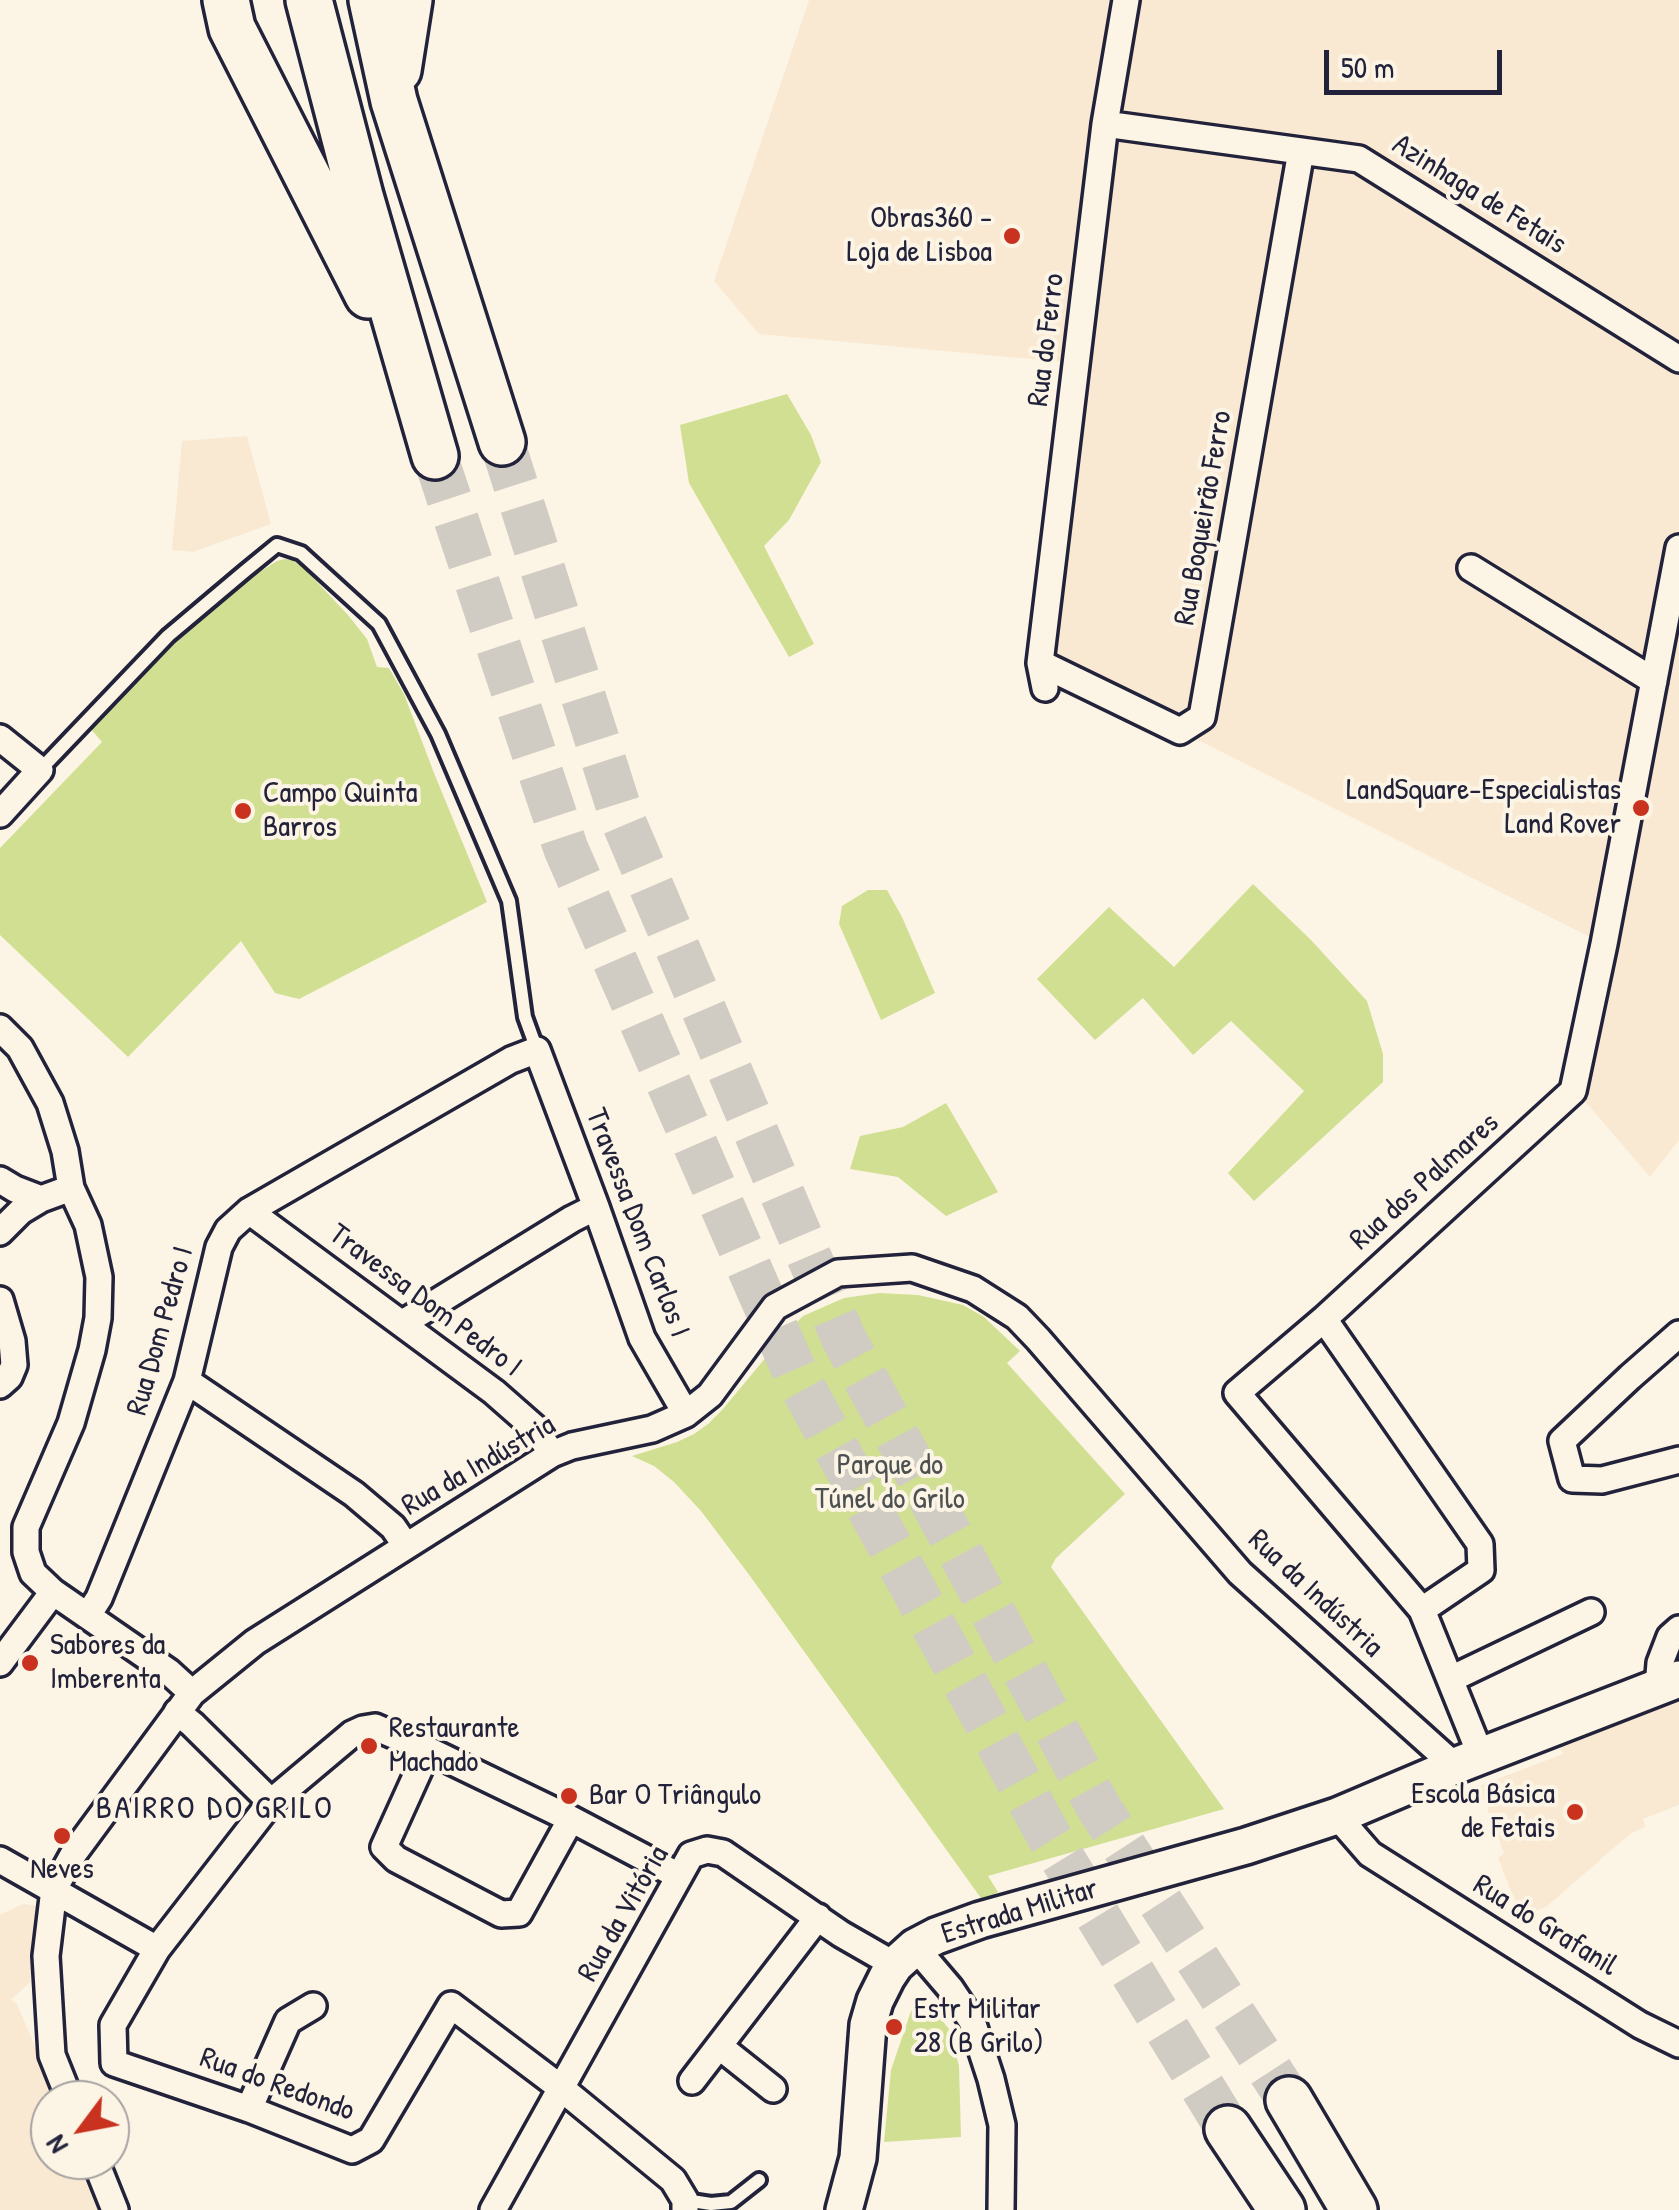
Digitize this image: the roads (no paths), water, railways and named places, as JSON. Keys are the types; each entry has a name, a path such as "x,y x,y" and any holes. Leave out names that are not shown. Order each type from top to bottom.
{"highway":[{"path":"226,0 232,28 417,394"},
{"path":"309,0 360,196 435,456"},
{"path":"372,0 394,102 502,442"},
{"path":"394,102 409,0"},
{"path":"1354,2210 1297,2112 1386,2210"},
{"path":"1228,2129 1275,2204"}],"street":[{"name":"Rua do Ferro","path":"1042,675 1105,124 1126,0"},
{"name":"Azinhaga de Fetais","path":"1105,124 1360,159 1679,359"},
{"name":"Rua Boqueirão Ferro","path":"1042,675 1180,731 1202,717 1301,151"},
{"name":"Rua dos Palmares","path":"1468,1760 1452,1680 1422,1610 1237,1393 1324,1319 1572,1092 1679,548"},
{"path":"1472,568 1654,681"},
{"path":"0,738 40,770 0,814"},
{"path":"0,1028 20,1048 50,1103 65,1151 71,1188 88,1224 98,1277 98,1318 92,1350 71,1423 26,1528 26,1552 33,1573 53,1592 168,1672 192,1724 271,1802"},
{"name":"Travessa Dom Carlos I","path":"537,1050 642,1338 686,1414"},
{"name":"Rua Dom Pedro I","path":"88,1615 99,1598 187,1380 218,1246 228,1230 249,1211 511,1060 537,1050"},
{"path":"0,1180 41,1199"},
{"path":"0,1232 21,1210 71,1188"},
{"path":"403,1322 596,1207"},
{"name":"Travessa Dom Pedro I","path":"249,1211 494,1392 534,1428 552,1454"},
{"name":"Rua da Indústria","path":"62,2080 52,2055 46,1956 54,1889 74,1852 184,1702 255,1642 552,1454 652,1428 686,1414 710,1395 775,1307 838,1273 912,1268 974,1289 1017,1316 1240,1573 1468,1760"},
{"path":"0,1300 12,1341 14,1365 0,1385"},
{"path":"1324,1319 1480,1544 1481,1570 1422,1610"},
{"path":"1679,1334 1562,1442 1572,1479 1602,1480 1679,1460"},
{"path":"187,1380 354,1494 393,1528 406,1546"},
{"path":"0,1663 53,1592"},
{"path":"1452,1680 1591,1612"},
{"path":"1668,1683 1660,1663 1670,1637 1679,1630"},
{"name":"Estrada Militar","path":"905,1956 936,1936 980,1920 1246,1846 1337,1816 1468,1760 1668,1683"},
{"path":"4,1870 54,1889 157,1949 271,1802 352,1734 374,1727 570,1819 679,1876"},
{"path":"428,1750 384,1848 396,1859 500,1914 519,1913 570,1819"},
{"name":"Rua do Grafanil","path":"1337,1816 1370,1854 1640,2025 1679,2044"},
{"name":"Rua da Vitória","path":"492,2210 691,1855 707,1850 723,1853 841,1934 905,1956"},
{"path":"692,2081 818,1917"},
{"name":"Rua do Redondo","path":"157,1949 113,2025 114,2063 249,2109 352,2150 371,2140 451,2005 562,2088"},
{"path":"844,2210 858,2158 868,2025 875,2001 905,1956 950,1988 972,2022 1002,2125 1001,2210"},
{"path":"249,2109 288,2021 313,2006"},
{"path":"719,2046 773,2089"},
{"path":"562,2088 674,2180 685,2205"},
{"path":"103,2180 115,2210"}],"lane":[{"path":"40,770 168,636 244,572 277,545 301,553 379,624 438,734 509,900 525,1017 537,1050"},
{"path":"685,2205 730,2202 759,2180"}],"tunnel":[{"path":"502,442 622,818 844,1339 1099,1808 1289,2100"},
{"path":"435,456 566,849 796,1375 1050,1838 1228,2129"}],"place":[{"name":"Obras360 - Loja de Lisboa","path":"1012,236"},
{"name":"LandSquare-Especialistas Land Rover","path":"1641,808"},
{"name":"Campo Quinta Barros","path":"243,811"},
{"name":"Sabores da Imberenta","path":"30,1663"},
{"name":"Restaurante Machado","path":"369,1746"},
{"name":"Bar O Triângulo","path":"569,1796"},
{"name":"Escola Básica de Fetais","path":"1575,1812"},
{"name":"Neves","path":"62,1836"},
{"name":"Estr Militar 28 (B Grilo)","path":"894,2027"}],"district":[{"name":"BAIRRO DO GRILO","path":"215,1809"}],"park label":[{"name":"Parque do Túnel do Grilo","path":"890,1483"}]}
